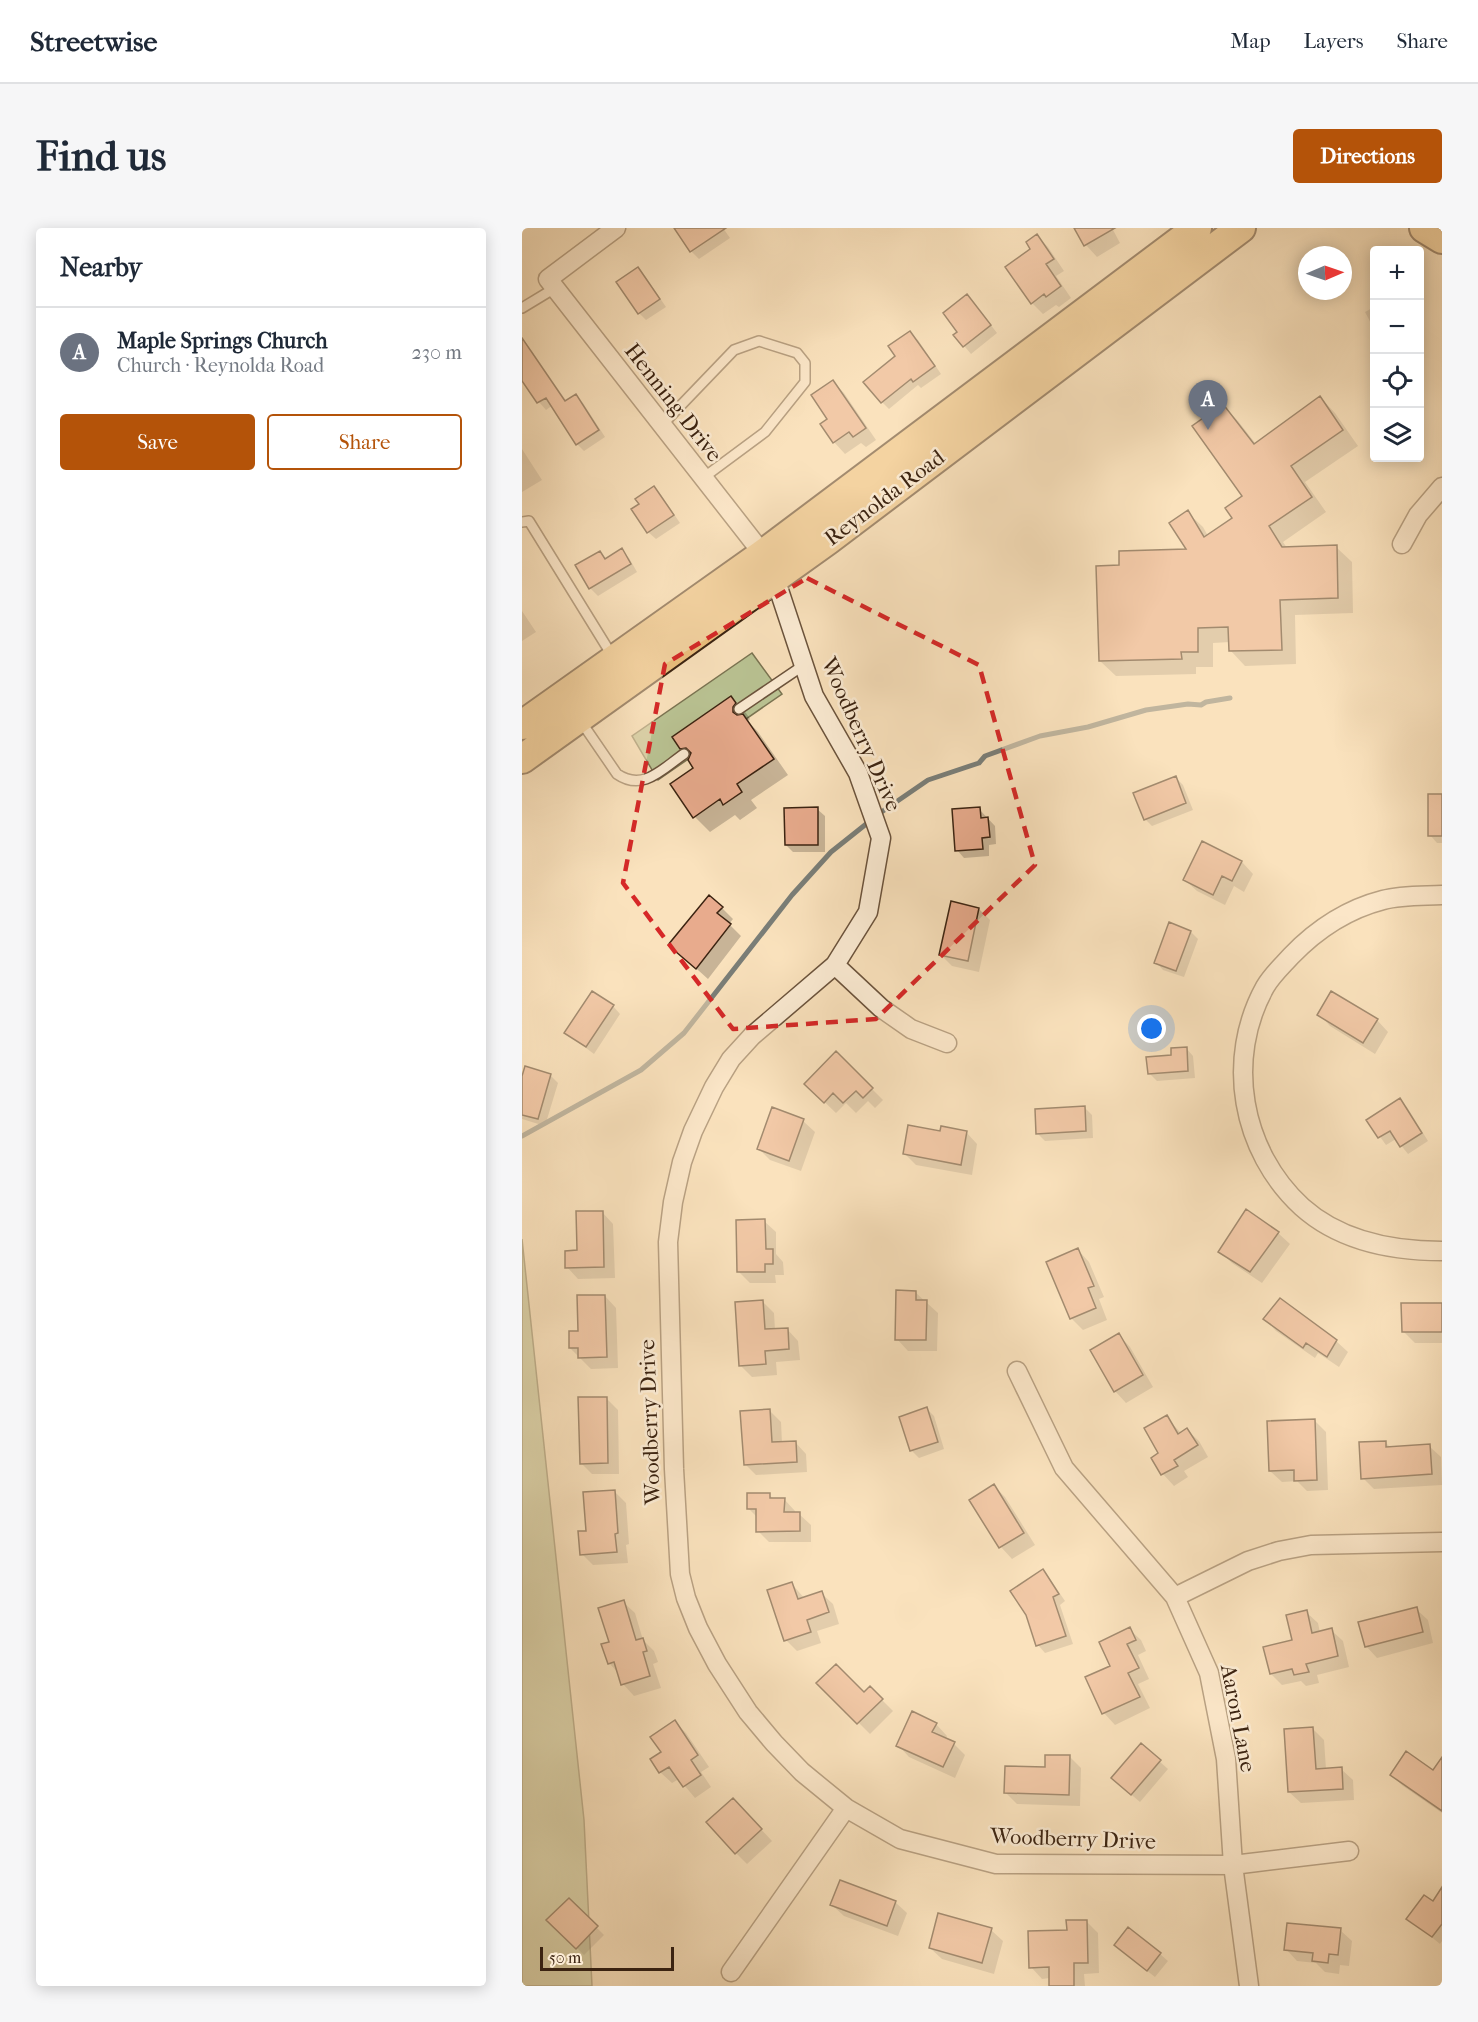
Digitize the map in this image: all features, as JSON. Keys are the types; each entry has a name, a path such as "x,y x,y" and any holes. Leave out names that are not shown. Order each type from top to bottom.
{"main road":[{"name":"Reynolda Road","path":"522,759 579,718 1197,228"},
{"name":"Reynolda Road","path":"522,725 614,659 769,566 1241,228"},
{"path":"1424,228 1442,239"}],"street":[{"path":"552,284 616,228"},
{"name":"Henning Drive","path":"552,284 769,566"},
{"path":"1402,544 1418,515 1442,487"},
{"name":"Woodberry Drive","path":"769,566 814,696 858,773 881,838 868,912 834,965 752,1036 731,1059 714,1087 693,1131 682,1162 669,1232 668,1282 674,1469 680,1574 686,1598 698,1628 717,1664 748,1712 774,1743 802,1772 846,1808 900,1839 996,1864 1233,1865 1349,1851"},
{"path":"1442,895 1381,900 1322,928 1304,943 1275,973 1266,986 1255,1008 1242,1063 1242,1087 1246,1112 1256,1142 1286,1190 1303,1208 1323,1222 1352,1237 1375,1245 1399,1249 1442,1251"},
{"path":"834,965 888,1013 912,1029 947,1043"},
{"name":"Aaron Lane","path":"1017,1371 1064,1468 1175,1597 1209,1673 1226,1759 1233,1865 1249,1986"},
{"path":"1175,1597 1248,1561 1279,1551 1311,1545 1442,1542"},
{"path":"730,1972 846,1808"}],"lane":[{"path":"522,308 552,284"},
{"path":"662,425 734,350 759,341 797,353 805,363 805,382 765,432 703,478"},
{"path":"522,522 529,521 614,659"},
{"path":"739,709 804,665"},
{"path":"579,718 622,778 646,781 684,754"}],"highlighted area":[{"path":"807,578 979,665 1035,865 876,1019 733,1029 623,883 665,664"}],"green space":[{"path":"752,653 782,694 658,780 632,736"},
{"path":"522,1239 584,1820 592,1986 522,1986"}],"building":[{"path":"674,228 726,228 690,252"},
{"path":"1074,228 1115,228 1084,246"},
{"path":"1037,234 1054,259 1046,264 1061,286 1046,297 1044,294 1031,304 1005,267 1030,249 1026,242"},
{"path":"638,267 660,299 638,314 616,282"},
{"path":"967,294 991,325 963,347 953,335 957,332 943,313"},
{"path":"910,331 935,366 913,382 911,379 881,403 863,382 895,356 888,346"},
{"path":"522,338 565,401 576,394 599,430 576,445 546,398 537,403 522,381"},
{"path":"833,380 866,428 853,437 849,432 833,443 820,424 827,419 811,395"},
{"path":"1320,396 1343,430 1291,466 1312,497 1269,526 1282,547 1337,545 1338,598 1280,600 1282,650 1229,651 1228,627 1198,628 1198,652 1181,652 1182,659 1099,661 1096,566 1119,565 1119,551 1186,549 1169,523 1188,510 1204,537 1232,518 1225,508 1242,496 1192,426 1223,404 1254,444"},
{"path":"654,486 674,515 647,533 631,509 639,504 635,499"},
{"path":"622,548 631,564 589,589 575,565 600,551 605,559"},
{"path":"731,696 736,703 733,712 737,715 743,714 774,759 737,784 742,792 723,805 720,799 693,818 670,784 693,768 688,760 691,753 686,748 680,749 672,737"},
{"path":"1176,776 1186,803 1144,820 1133,793"},
{"path":"1428,794 1442,794 1442,836 1428,836"},
{"path":"818,807 818,845 785,845 784,808"},
{"path":"980,807 981,818 988,817 990,837 982,838 983,849 955,851 952,809"},
{"path":"1202,841 1242,861 1232,881 1222,876 1213,895 1183,880"},
{"path":"709,895 723,907 717,913 731,924 696,969 668,945"},
{"path":"951,901 979,908 968,961 939,955"},
{"path":"1169,922 1191,931 1176,971 1154,963"},
{"path":"592,991 614,1005 586,1047 564,1033"},
{"path":"1331,991 1378,1019 1363,1043 1317,1015"},
{"path":"1187,1047 1188,1071 1148,1074 1146,1057 1171,1055 1171,1048"},
{"path":"836,1051 873,1088 863,1098 856,1091 843,1103 833,1093 824,1103 804,1084"},
{"path":"525,1066 551,1074 538,1119 522,1115 522,1076"},
{"path":"1400,1098 1422,1133 1400,1147 1390,1131 1378,1138 1366,1120"},
{"path":"1085,1106 1086,1131 1036,1134 1035,1109"},
{"path":"772,1107 804,1119 789,1161 757,1149"},
{"path":"908,1125 940,1131 941,1126 967,1131 961,1165 903,1154"},
{"path":"1246,1209 1279,1232 1250,1272 1218,1252"},
{"path":"576,1211 603,1211 604,1267 565,1268 565,1251 577,1250"},
{"path":"765,1219 766,1249 773,1249 773,1264 765,1264 765,1272 737,1272 736,1220"},
{"path":"1078,1248 1094,1286 1088,1288 1096,1308 1070,1319 1046,1262"},
{"path":"896,1290 916,1291 916,1300 927,1300 926,1340 895,1340"},
{"path":"577,1295 605,1295 607,1357 578,1358 578,1348 569,1348 569,1331 578,1331"},
{"path":"1280,1298 1337,1340 1327,1357 1306,1343 1303,1348 1263,1319"},
{"path":"763,1300 765,1329 788,1328 789,1349 765,1351 766,1364 739,1366 735,1302"},
{"path":"1401,1303 1442,1303 1442,1332 1402,1332"},
{"path":"1119,1333 1143,1375 1114,1392 1090,1350"},
{"path":"578,1397 607,1397 608,1463 580,1464"},
{"path":"927,1407 938,1442 910,1451 899,1417"},
{"path":"770,1409 772,1442 796,1441 797,1462 744,1465 740,1411"},
{"path":"1167,1415 1178,1434 1187,1428 1198,1445 1174,1460 1178,1466 1161,1475 1151,1458 1158,1453 1144,1428"},
{"path":"1315,1419 1317,1480 1294,1481 1294,1470 1269,1471 1267,1421"},
{"path":"1386,1441 1386,1447 1430,1444 1432,1474 1361,1479 1359,1442"},
{"path":"994,1484 1024,1533 999,1548 969,1500"},
{"path":"615,1490 617,1552 580,1555 578,1531 586,1531 583,1492"},
{"path":"747,1493 770,1493 770,1498 785,1498 784,1512 800,1512 800,1531 756,1532 756,1509 747,1509"},
{"path":"1043,1569 1059,1594 1053,1597 1066,1636 1036,1646 1026,1615 1010,1591"},
{"path":"792,1582 798,1599 822,1591 829,1612 807,1620 811,1632 784,1641 767,1590"},
{"path":"624,1600 636,1640 643,1638 647,1651 643,1652 650,1676 621,1685 614,1662 608,1664 601,1644 609,1642 598,1608"},
{"path":"1417,1607 1423,1632 1365,1647 1358,1622"},
{"path":"1307,1610 1312,1633 1332,1628 1338,1656 1306,1664 1309,1672 1294,1675 1292,1669 1270,1674 1263,1647 1292,1640 1286,1615"},
{"path":"1130,1627 1136,1640 1127,1644 1139,1668 1128,1673 1140,1697 1102,1714 1085,1677 1110,1666 1099,1642"},
{"path":"836,1664 864,1692 870,1686 883,1699 857,1724 816,1683"},
{"path":"912,1711 937,1723 932,1732 955,1742 943,1767 896,1746"},
{"path":"675,1720 698,1755 691,1760 701,1775 683,1787 669,1767 659,1773 650,1759 661,1752 650,1737"},
{"path":"1313,1727 1316,1769 1342,1767 1343,1789 1288,1792 1284,1729"},
{"path":"1141,1743 1161,1760 1131,1795 1111,1778"},
{"path":"1406,1751 1433,1770 1442,1757 1442,1811 1390,1775"},
{"path":"1045,1755 1070,1755 1069,1795 1004,1793 1005,1766 1045,1767"},
{"path":"733,1798 762,1829 735,1854 706,1822"},
{"path":"840,1880 896,1901 887,1926 830,1905"},
{"path":"1442,1887 1442,1924 1432,1937 1406,1919 1424,1895 1433,1901"},
{"path":"569,1898 598,1926 576,1949 546,1920"},
{"path":"938,1913 992,1928 982,1963 929,1948"},
{"path":"1066,1920 1087,1920 1088,1963 1074,1963 1074,1986 1049,1986 1049,1967 1029,1968 1028,1931 1067,1930"},
{"path":"1287,1923 1341,1928 1338,1955 1329,1954 1328,1963 1312,1961 1313,1953 1284,1950"},
{"path":"1128,1927 1161,1953 1147,1971 1114,1945"}],"waterway":[{"path":"522,1136 641,1070 684,1033 792,895 831,852 880,813 928,780 979,763 985,756 1040,736 1088,727 1146,710 1188,704 1201,705 1230,698"}],"place":[{"name":"Maple Springs Church","path":"1208,430"}]}
